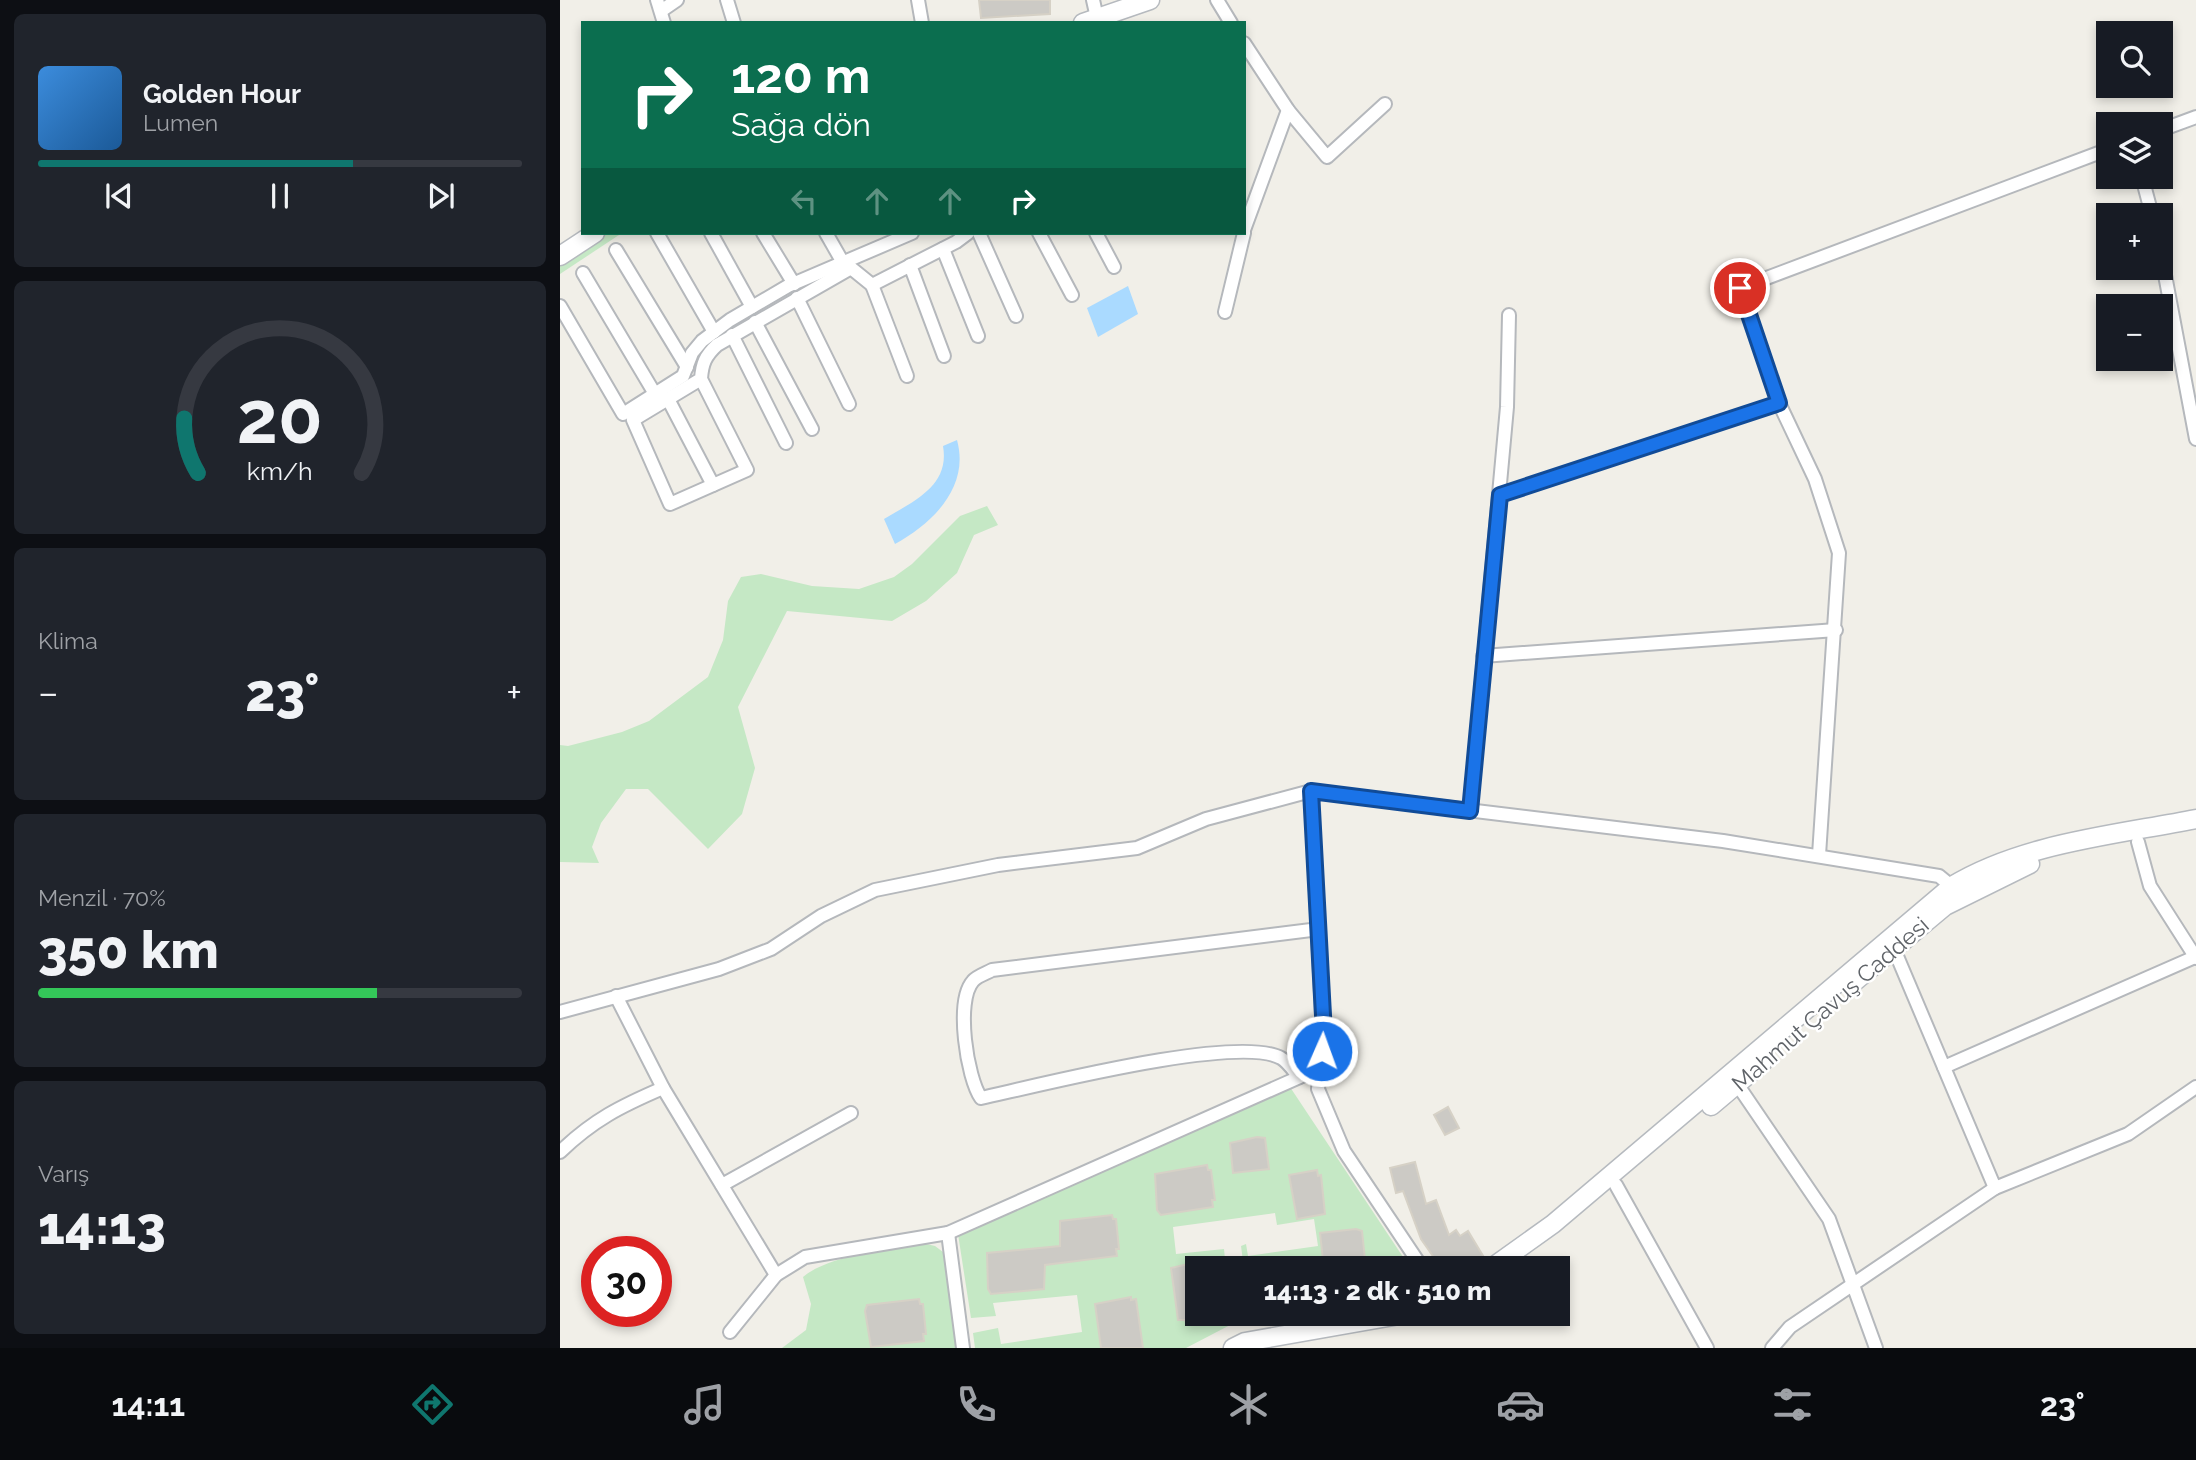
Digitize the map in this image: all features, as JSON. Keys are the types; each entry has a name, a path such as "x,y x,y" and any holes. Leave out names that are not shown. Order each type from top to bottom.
{"main road":[{"path":"1091,14 1150,0"},
{"path":"560,256 591,235"},
{"path":"1508,1256 1553,1224 1957,891 1981,868 2196,819"},
{"name":"Mahmut Çavuş Caddesi","path":"1526,1256 1737,1084 1894,950 1957,891 2020,867 2196,831"},
{"path":"1218,1348 1244,1336 1298,1326"},
{"path":"1233,1348 1245,1342 1336,1326"}],"street":[{"path":"661,11 677,0"},
{"path":"727,0 733,21"},
{"path":"918,0 922,21"},
{"path":"1217,0 1230,21"},
{"path":"1246,46 1288,110 1326,157 1385,104"},
{"path":"1246,226 1288,110"},
{"path":"2173,126 2196,117"},
{"path":"1819,855 1839,553 1815,480 1779,403 1740,288 2096,154"},
{"path":"658,235 714,332"},
{"path":"712,235 752,307"},
{"path":"764,235 794,284"},
{"path":"827,235 842,261"},
{"path":"883,235 889,245"},
{"path":"560,306 623,414 683,376 692,353 714,332 752,307 842,261 889,245 908,235"},
{"path":"872,285 965,235"},
{"path":"980,235 1016,316"},
{"path":"1040,235 1072,295"},
{"path":"1098,235 1114,267"},
{"path":"1224,312 1243,235"},
{"path":"943,249 978,335"},
{"path":"617,250 687,367"},
{"path":"910,265 944,356"},
{"path":"701,379 633,420 670,504 747,470 701,379 702,366 708,354 732,335 851,268 872,285 907,376"},
{"path":"583,273 655,394"},
{"path":"2166,280 2196,439"},
{"path":"797,298 849,404"},
{"path":"1470,811 1507,407 1509,315"},
{"path":"755,322 812,429"},
{"path":"732,335 786,443"},
{"path":"668,399 713,485"},
{"path":"1500,495 1779,403"},
{"path":"1483,656 1695,643 1836,629"},
{"path":"560,1012 719,969 771,950 821,916 875,891 998,865 1137,848 1206,819 1311,791 1819,855 1939,876 1957,891"},
{"path":"1311,791 1324,1034 1318,1089 1344,1151 1414,1256"},
{"path":"1944,1067 2196,957 2150,886 2138,842"},
{"path":"1300,1077 1281,1058 1248,1052 1159,1060 981,1098 973,1086 963,1003 973,980 992,970 1319,929"},
{"path":"1894,950 1995,1188"},
{"path":"616,996 663,1088 776,1275"},
{"path":"730,1332 776,1275 805,1257 948,1233 1320,1068"},
{"path":"1737,1084 1829,1219 1852,1285 1872,1330 1876,1348"},
{"path":"1772,1348 1790,1327 1995,1188 2128,1134 2196,1087"},
{"path":"560,1152 587,1126 619,1107 663,1088"},
{"path":"722,1185 851,1113"},
{"path":"1616,1185 1707,1348"},
{"path":"948,1233 963,1348"}],"green space":[{"path":"605,235 619,235 560,274 560,265"},
{"path":"987,506 998,525 974,535 957,573 926,601 892,621 787,611 738,707 755,768 742,814 708,849 648,789 626,789 601,823 592,847 599,863 560,862 560,745 568,746 622,732 649,721 708,677 723,640 728,601 741,577 761,574 812,586 859,589 894,577 912,564 960,516"},
{"path":"1290,1087 1402,1256 1248,1256 1318,1246 1314,1219 1277,1225 1275,1213 1173,1227 1176,1254 1224,1249 1225,1256 1185,1256 1185,1326 1228,1326 1186,1348 975,1348 973,1333 998,1328 1001,1344 1082,1332 1077,1295 993,1303 996,1316 971,1318 958,1234"},
{"path":"922,1243 935,1246 943,1252 956,1348 782,1348 806,1330 811,1304 803,1277 843,1258"},
{"path":"1246,1244 1248,1256 1242,1256 1241,1246"}],"water":[{"path":"1128,286 1138,314 1098,337 1087,308"},
{"path":"957,440 960,457 958,473 945,502 923,526 895,544 884,519 927,491 941,472 943,446"}],"building":[{"path":"979,0 1050,0 1050,14 981,18"},
{"path":"1448,1107 1459,1128 1445,1135 1434,1115"},
{"path":"1257,1137 1265,1138 1269,1169 1233,1173 1230,1143"},
{"path":"1415,1162 1426,1204 1436,1200 1449,1235 1456,1230 1460,1236 1468,1231 1483,1256 1433,1256 1421,1239 1403,1191 1396,1193 1390,1168"},
{"path":"1207,1165 1208,1170 1211,1170 1215,1200 1212,1200 1213,1207 1161,1215 1157,1210 1155,1174"},
{"path":"1317,1170 1318,1176 1321,1175 1325,1214 1297,1219 1289,1175"},
{"path":"1112,1215 1113,1219 1116,1219 1119,1249 1116,1249 1117,1256 1045,1265 1044,1289 991,1294 988,1289 987,1253 1060,1246 1060,1221"},
{"path":"1356,1229 1362,1231 1365,1256 1323,1256 1320,1233"},
{"path":"1185,1265 1185,1320 1178,1320 1171,1268"},
{"path":"1131,1297 1131,1300 1136,1299 1143,1348 1101,1348 1095,1304"},
{"path":"919,1299 920,1304 923,1304 926,1334 923,1334 924,1341 871,1347 865,1311 867,1305"}],"route":[{"path":"1322,1051 1324,1034 1311,791 1470,811 1500,495 1779,403 1740,288"}]}
